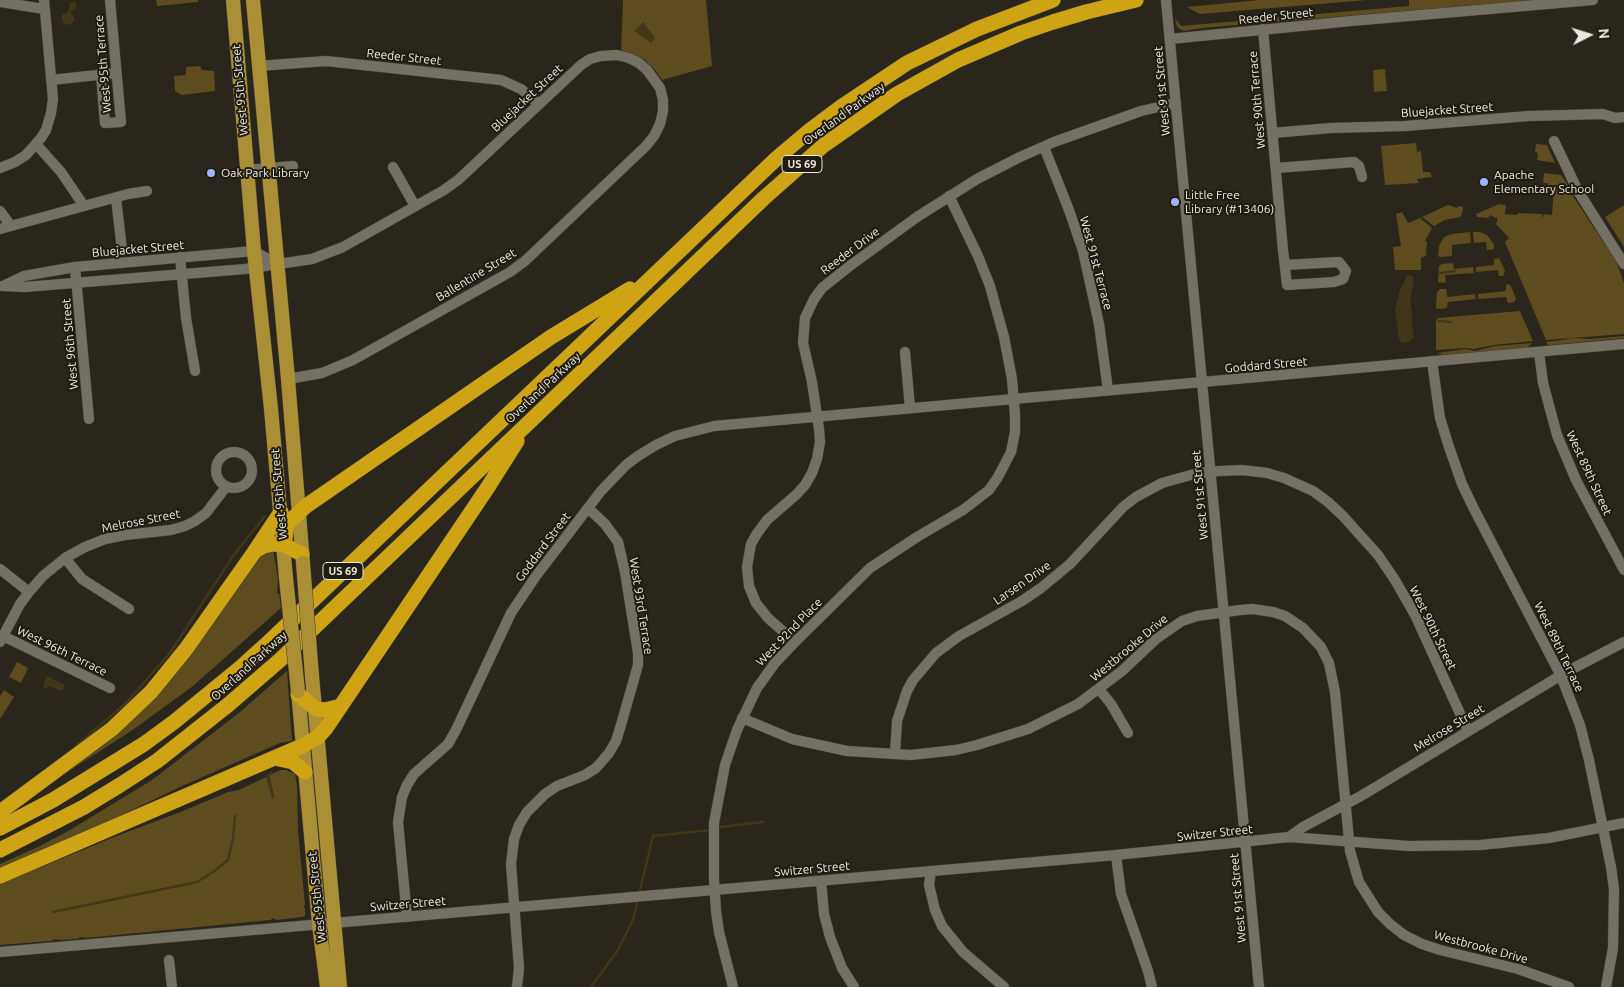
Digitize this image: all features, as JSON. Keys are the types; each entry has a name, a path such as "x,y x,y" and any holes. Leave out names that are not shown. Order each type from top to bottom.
{"highway":[{"name":"Overland Parkway","path":"0,828 53,800 144,744 240,668 776,158 809,131 907,63 985,26 1053,0"},
{"name":"Overland Parkway","path":"0,850 84,807 157,761 194,733 280,660 529,422 824,145 859,119 928,76 988,46 1053,22 1136,0"},
{"path":"284,545 287,524 299,512 551,337 655,274"},
{"path":"0,876 275,758 318,737 326,728 488,487 529,422"},
{"path":"0,812 112,729 151,692 186,649 281,512"},
{"path":"255,551 269,545 284,545 302,558"},
{"path":"298,692 316,708 325,710 340,706"},
{"path":"275,758 292,762 305,772"}],"main road":[{"name":"West 95th Street","path":"232,0 254,251 281,512 319,924 327,987"},
{"name":"West 95th Street","path":"253,0 267,168 288,379 340,987"}],"street":[{"name":"West 95th Terrace","path":"100,75 105,123 121,122 110,0"},
{"name":"West 91st Street","path":"1166,0 1259,987"},
{"name":"Reeder Street","path":"1170,39 1593,0"},
{"path":"0,2 44,4 52,99 51,113 46,130 36,144 26,155 0,168"},
{"name":"West 90th Terrace","path":"1263,29 1272,133 1276,168 1285,265 1287,285 1343,280 1346,271 1339,262 1285,265"},
{"name":"Bluejacket Street","path":"1,286 25,287 256,268 296,263 330,253 458,180 581,65 601,56 617,55 629,58 639,63 660,88"},
{"name":"Reeder Street","path":"258,66 313,61 335,62 501,80 521,89 538,104"},
{"path":"51,80 116,73"},
{"name":"Ballentine Street","path":"288,379 322,373 353,360 525,261 646,146 654,136 660,124 663,111 660,88"},
{"name":"Reeder Drive","path":"795,642 756,603 749,586 747,566 751,544 760,528 797,494 812,472 817,458 820,442 818,417 803,343 805,318 814,299 822,288 836,276 917,217 949,196 1006,164 1044,147 1141,111 1176,103"},
{"name":"Bluejacket Street","path":"1272,133 1331,128 1406,126 1530,116 1603,114 1615,118 1624,117"},
{"path":"1554,141 1578,191 1624,264"},
{"path":"36,144 61,172 84,206"},
{"name":"West 91st Terrace","path":"1044,147 1083,251 1099,324 1108,390"},
{"path":"1276,168 1354,162 1359,166 1362,177"},
{"path":"247,170 292,166"},
{"path":"393,167 415,206"},
{"path":"0,229 135,192 146,191"},
{"name":"West 92nd Place","path":"733,987 719,932 715,890 714,823 725,765 753,694 765,675 795,642 870,568 963,510 989,490 1011,452 1015,432 1014,400 1008,353 997,309 978,256 949,196"},
{"path":"116,198 122,250"},
{"path":"0,211 11,226"},
{"path":"254,251 276,264"},
{"name":"Bluejacket Street","path":"1,286 24,276 75,267 254,251"},
{"path":"180,257 186,318 195,371"},
{"name":"West 96th Street","path":"75,267 89,419"},
{"name":"Goddard Street","path":"407,917 398,822 402,797 407,784 414,774 448,744 511,613 536,576 608,482 626,465 656,445 675,436 714,426 1624,344"},
{"path":"905,352 910,408"},
{"name":"West 89th Street","path":"1539,352 1545,392 1557,436 1566,459 1624,570"},
{"name":"West 89th Terrace","path":"1432,361 1440,418 1462,484 1561,676 1582,734 1611,867 1614,917 1613,948 1606,987"},
{"name":"West 90th Street","path":"1210,471 1242,470 1267,473 1284,478 1313,491 1343,516 1378,555 1395,580 1415,615 1468,731"},
{"name":"Larsen Drive","path":"895,754 897,721 907,691 913,680 936,653 959,636 1022,601 1041,588 1070,564 1123,507 1136,497 1162,483 1198,472 1210,471"},
{"name":"Melrose Street","path":"1,639 20,604 29,592 43,576 65,558 105,539 171,530 185,526 206,513 226,487"},
{"name":"West 93rd Terrace","path":"517,987 519,968 512,854 514,839 523,818 536,802 557,786 585,775 596,768 609,753 616,741 638,666 636,644 618,542 605,524 588,508"},
{"path":"65,558 82,579 129,609"},
{"path":"0,569 29,592"},
{"name":"Westbrooke Drive","path":"742,718 792,739 823,747 869,754 911,755 977,746 1028,729 1060,714 1100,689 1168,629 1182,621 1197,616 1252,609 1273,612 1285,616 1303,628 1321,647 1332,670 1349,842 1353,865 1367,897 1384,918 1404,935 1422,944 1518,969 1569,987"},
{"name":"West 96th Terrace","path":"1,639 110,688"},
{"name":"Melrose Street","path":"1289,837 1302,827 1346,805 1561,676 1624,642"},
{"path":"1100,689 1128,732"},
{"name":"Switzer Street","path":"0,952 1116,855 1289,837 1409,846 1480,846 1549,838 1624,823"},
{"path":"1116,855 1121,894 1146,962 1152,987"},
{"path":"931,871 929,885 935,910 942,926 963,952 1004,987"},
{"path":"821,881 824,914 830,936 842,968 854,987"},
{"path":"169,960 172,987"}],"shaded area":[{"path":"156,0 198,0 198,2 157,6"},
{"path":"623,0 706,0 712,66 662,80 644,59 621,50"},
{"path":"1260,0 1367,0 1200,14 1187,7"},
{"path":"1409,0 1536,0 1183,31 1177,27 1175,18 1181,26 1409,6"},
{"path":"73,1 77,6 74,10 70,11 74,21 66,25 62,20 62,15 68,12 70,3"},
{"path":"643,22 655,38 651,43 634,31"},
{"path":"200,66 202,70 214,71 215,91 182,95 175,91 174,76 186,75 186,67"},
{"path":"1385,69 1387,91 1374,92 1373,70"},
{"path":"1416,143 1417,152 1421,151 1423,172 1430,172 1432,177 1417,179 1419,183 1385,185 1381,146"},
{"path":"1536,144 1547,145 1555,163 1537,160"},
{"path":"1544,173 1561,175 1568,185 1567,188 1548,187 1548,183 1543,183"},
{"path":"1554,189 1569,190 1616,261 1624,283 1624,334 1546,340 1505,242 1509,238 1496,224 1498,219 1490,215 1488,218 1477,217 1476,214 1499,204 1506,205 1505,214 1542,214 1542,217 1544,214 1552,215"},
{"path":"1448,205 1457,208 1458,206 1463,207 1460,217 1445,220 1434,226 1422,217"},
{"path":"1624,205 1624,247 1605,217"},
{"path":"1402,212 1408,223 1420,218 1432,228 1425,241 1427,242 1426,256 1421,258 1421,270 1395,270 1393,247 1401,246 1396,214"},
{"path":"1470,232 1471,243 1452,245 1452,256 1438,256 1439,246 1444,237"},
{"path":"1473,232 1487,235 1494,244 1494,249 1487,250 1486,242 1474,243"},
{"path":"1499,258 1505,271 1503,276 1499,276 1498,270 1476,272 1476,267 1494,265 1494,259"},
{"path":"1453,263 1454,269 1473,267 1474,273 1445,275 1446,283 1438,282 1439,266"},
{"path":"1409,275 1414,280 1410,301 1414,338 1409,342 1402,343 1399,339 1395,310 1400,290"},
{"path":"1506,285 1511,286 1516,299 1514,302 1508,303 1506,297 1478,299 1478,294 1506,291"},
{"path":"1440,289 1446,289 1447,297 1475,294 1476,299 1448,302 1447,308 1439,309 1436,308 1436,304 1437,292"},
{"path":"1520,311 1533,341 1474,349 1436,350 1436,321 1438,318"},
{"path":"1624,336 1624,338 1551,345 1548,345 1546,342 1575,338 1591,339"},
{"path":"1532,343 1527,348 1443,355 1437,353 1466,349 1475,351 1495,346"},
{"path":"273,549 278,578 277,594 279,593 281,608 193,686 134,729 55,780 166,685 193,652 254,563 269,550"},
{"path":"17,662 28,668 21,683 9,677"},
{"path":"287,671 292,741 280,743 182,786 95,828 0,869 0,864 70,830 152,780 240,712"},
{"path":"47,676 65,685 62,691 48,686 46,689 43,687"},
{"path":"4,690 14,697 0,719 0,696"},
{"path":"281,770 295,774 297,786 298,830 305,916 0,945 0,884 228,792 239,790 266,777 273,799 269,775"}],"waterway":[{"path":"1440,273 1455,271"},
{"path":"1439,321 1451,322"},
{"path":"75,747 127,702 170,653 233,556 265,516"},
{"path":"272,773 267,776 273,797"},
{"path":"53,912 197,882 228,860 235,816"},
{"path":"721,827 763,822"},
{"path":"640,890 653,836 710,830"},
{"path":"591,987 618,950 633,920 637,903"}],"place":[{"name":"Oak Park Library","path":"211,173"},
{"name":"Apache Elementary School","path":"1484,182"},
{"name":"Little Free Library (#13406)","path":"1175,202"}]}
